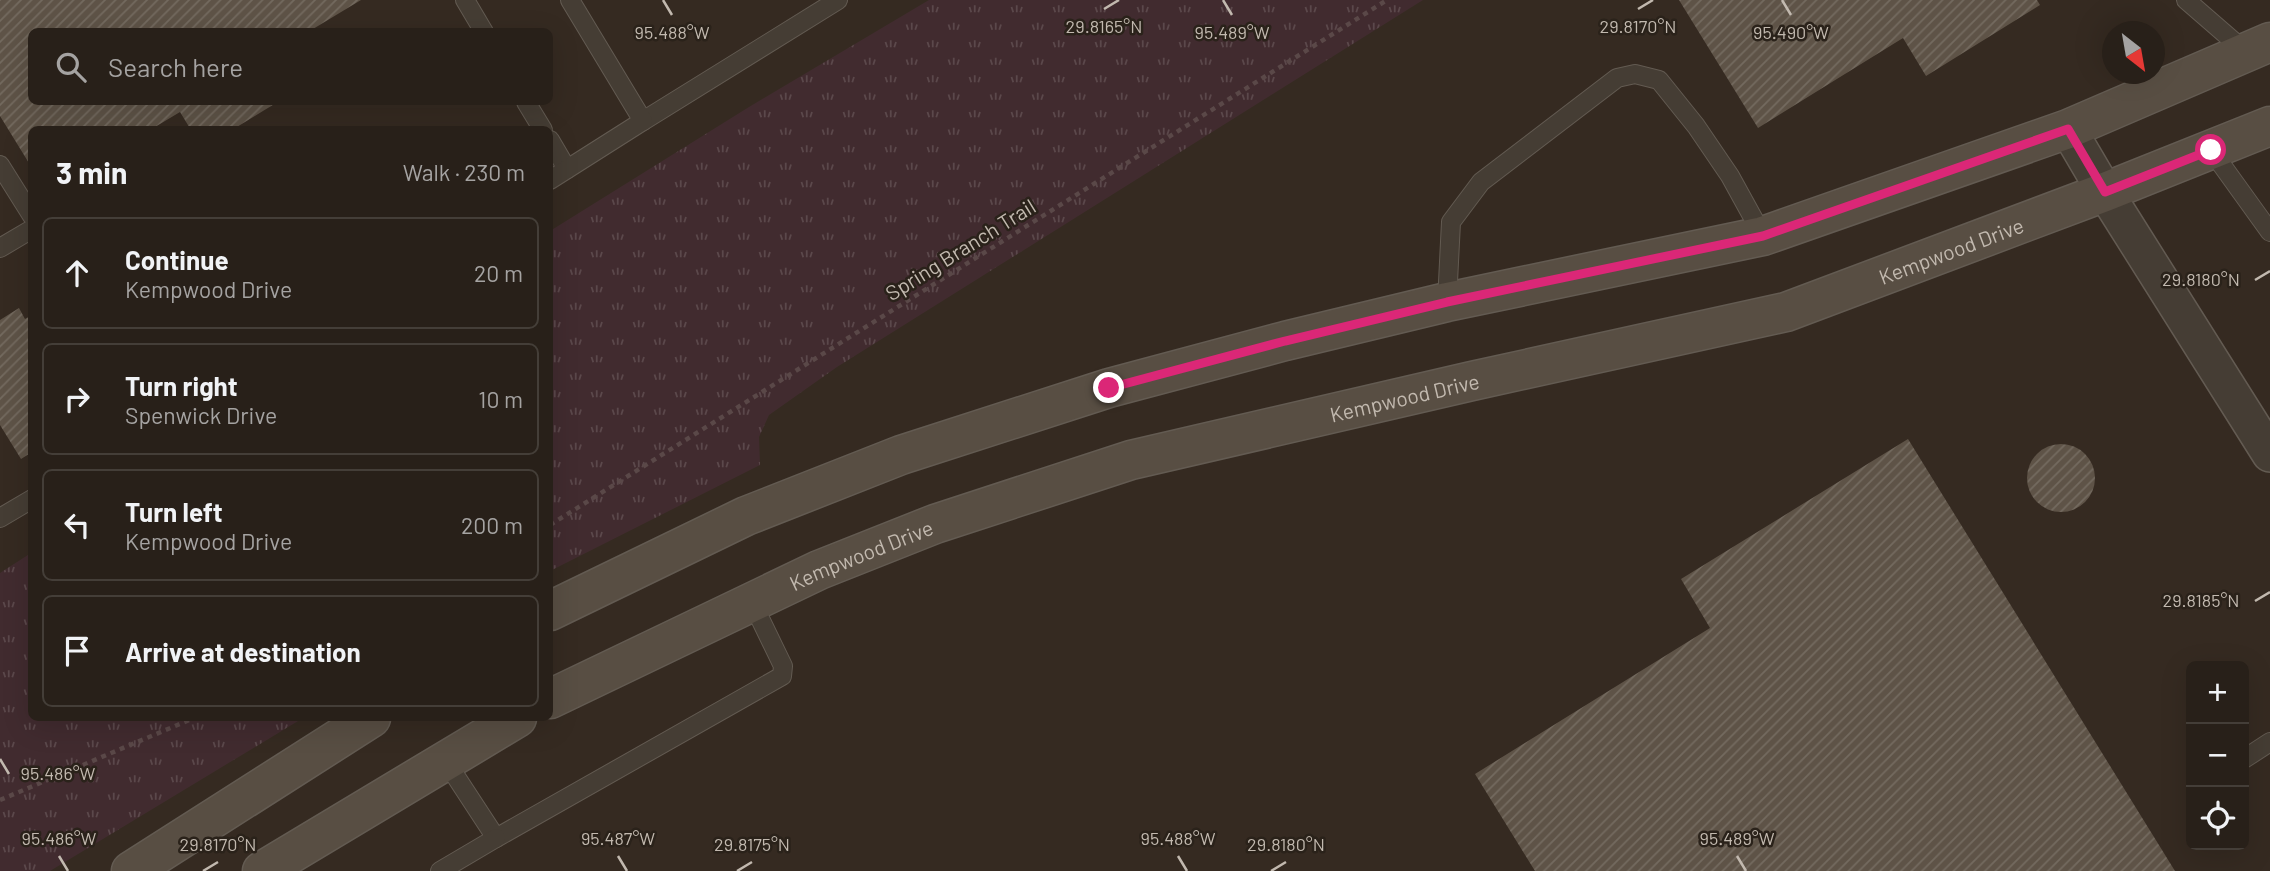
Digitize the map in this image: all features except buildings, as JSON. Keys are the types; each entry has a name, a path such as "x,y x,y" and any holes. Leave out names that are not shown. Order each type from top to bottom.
{"main road":[{"path":"553,610 746,516 901,455 1109,388 1285,341 1447,302 1763,236 2068,129 2258,47"},
{"name":"Kempwood Drive","path":"553,698 819,570 935,524 1131,460 1786,312 2105,192 2270,126"},
{"path":"152,866 367,721"},
{"path":"262,871 511,721"}],"street":[{"path":"2068,129 2270,454"}],"lane":[{"path":"465,0 482,28"},
{"path":"570,0 643,121"},
{"path":"553,178 838,0"},
{"path":"2186,0 2258,47"},
{"path":"1447,302 1451,222 1481,182 1618,78 1635,75 1659,80 1730,176 1763,236"},
{"path":"528,105 541,126"},
{"path":"553,145 567,169"},
{"path":"2211,150 2270,232"},
{"path":"0,165 28,210"},
{"path":"0,248 28,231"},
{"path":"0,518 28,501"},
{"path":"440,871 782,676 783,666 752,602"},
{"path":"2249,756 2270,742"},
{"path":"445,760 496,838"}],"path":[{"name":"Spring Branch Trail","path":"553,523 1387,0"},
{"path":"0,800 187,721"}],"green space":[{"path":"929,0 1423,0 837,367 769,415 759,437 760,465 553,569 553,229 749,107"},
{"path":"28,555 28,721 298,721 50,871 0,871 0,573"}],"route":[{"path":"1109,388 1285,341 1447,302 1763,236 2068,129 2105,192 2211,150"}]}
